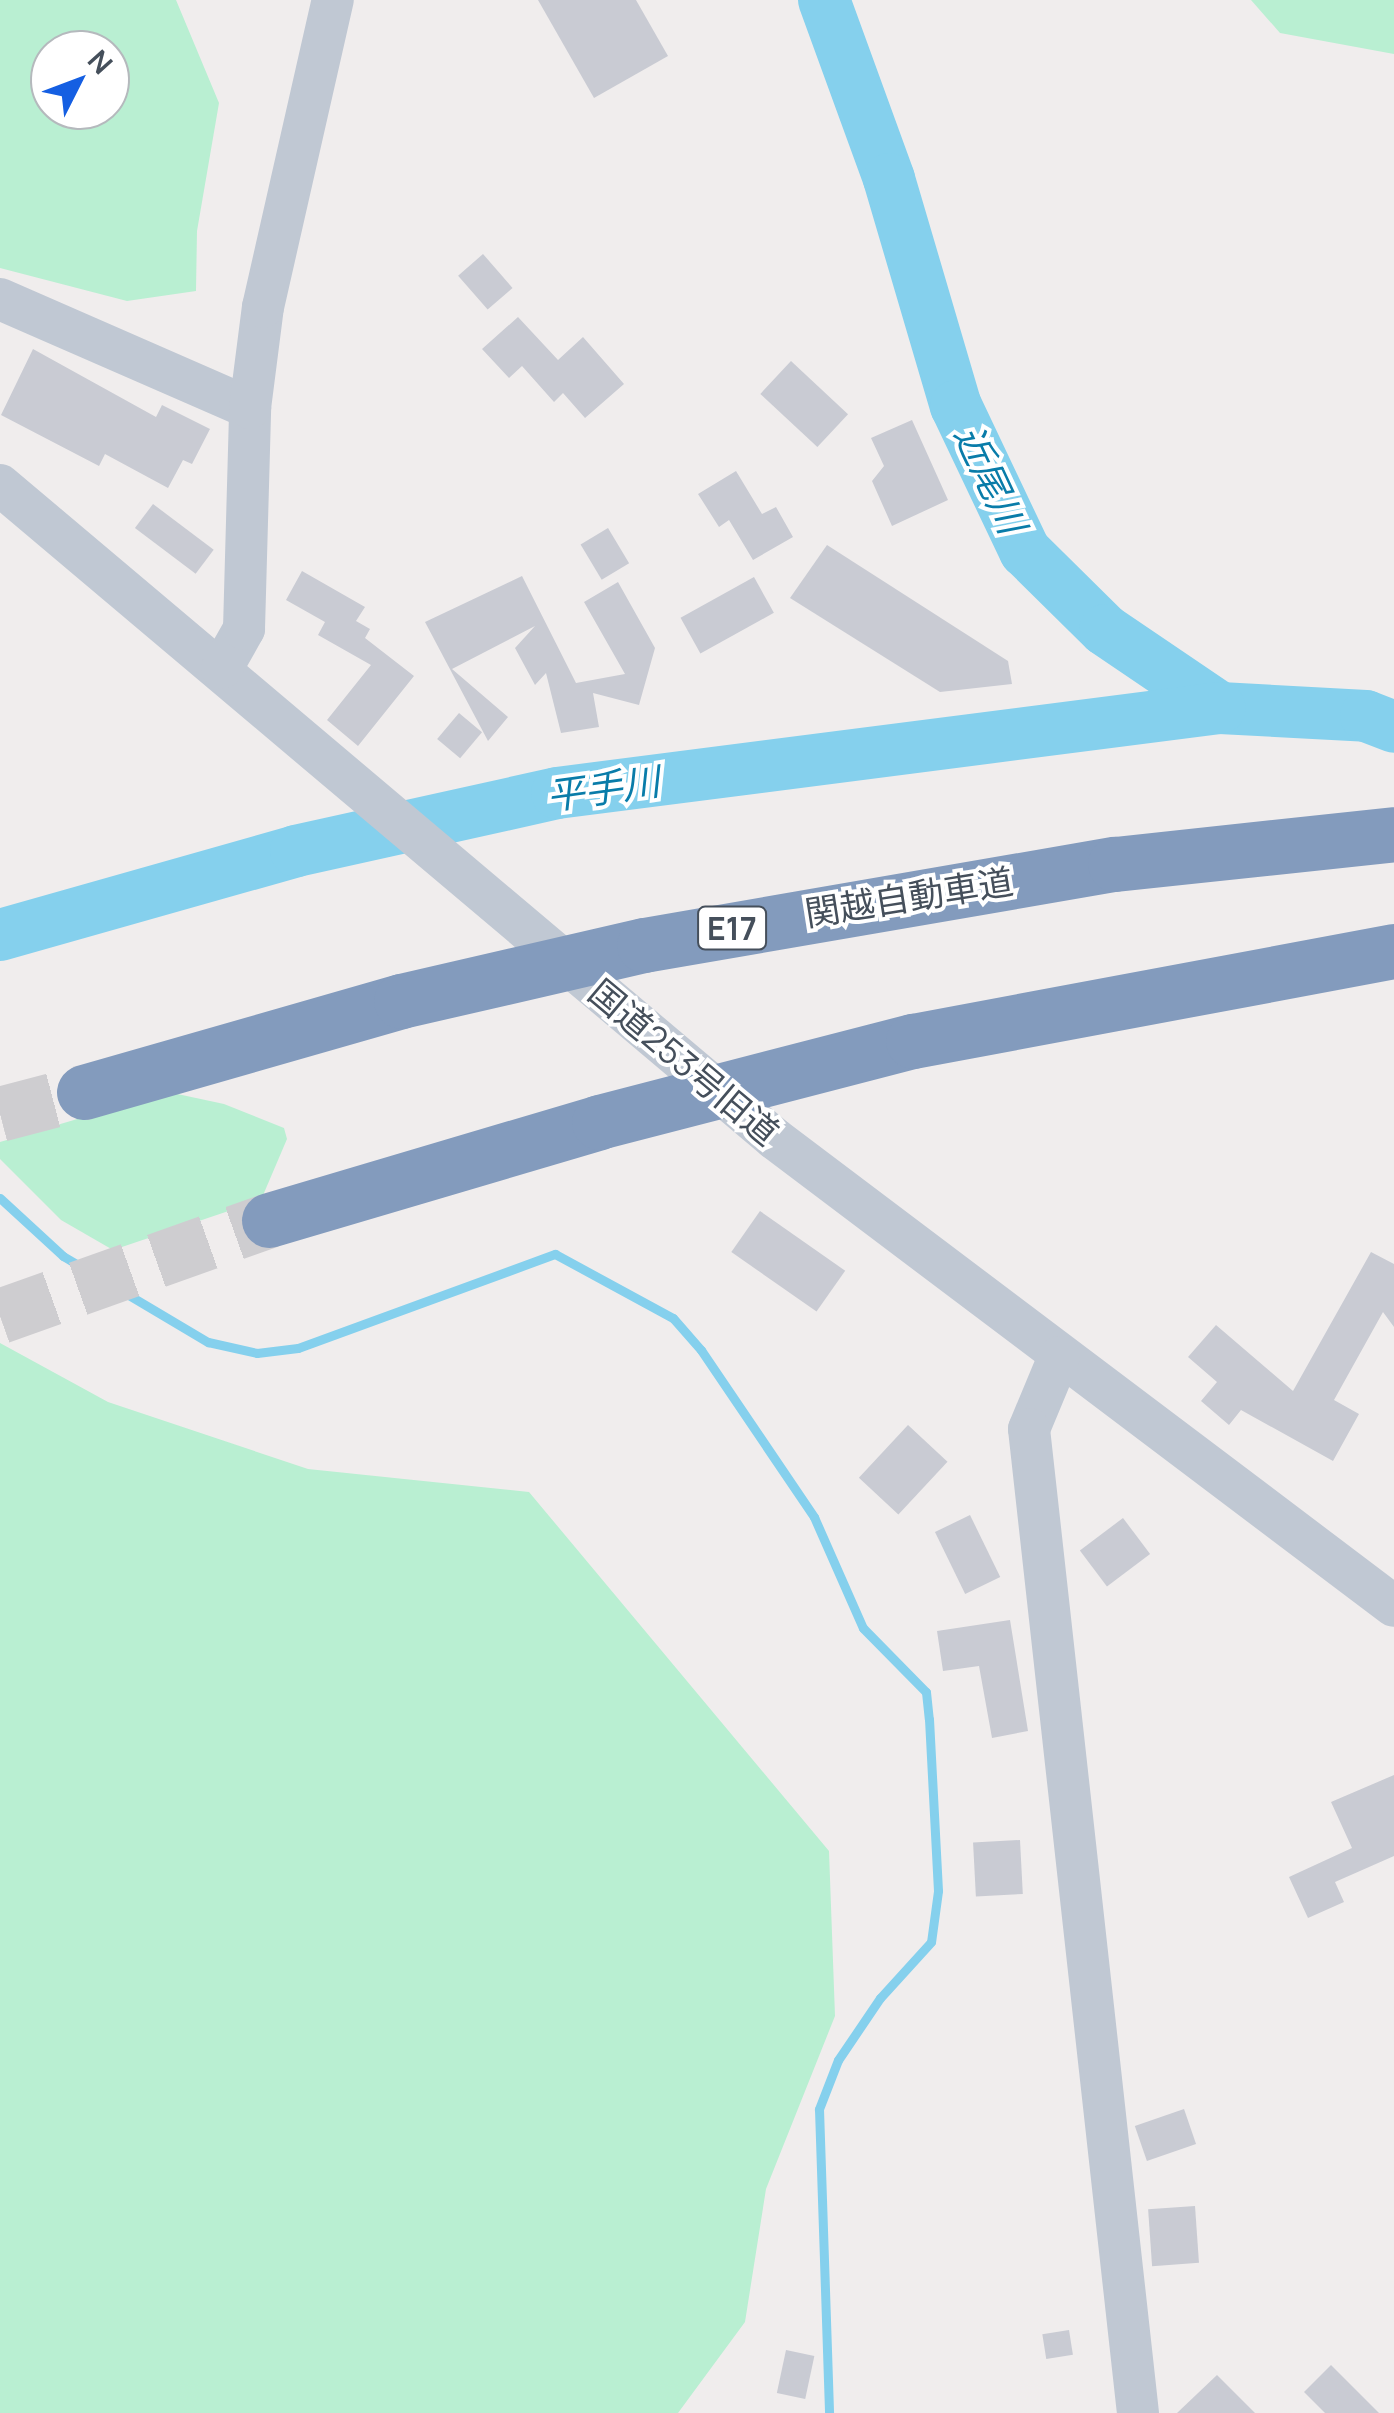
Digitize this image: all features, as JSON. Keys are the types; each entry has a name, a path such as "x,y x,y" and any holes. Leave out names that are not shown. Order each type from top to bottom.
{"highway":[{"name":"関越自動車道","path":"84,1092 400,1002 644,944 1114,864 1394,834"},
{"path":"269,1220 580,1128 913,1041 1394,951"}],"street":[{"path":"222,668 244,628 250,408 263,307 334,0"},
{"path":"0,300 250,408"},
{"name":"国道253号旧道","path":"0,485 222,668 775,1139 1058,1357 1394,1606"},
{"path":"1058,1357 1029,1429 1138,2413"}],"green space":[{"path":"0,0 176,0 219,103 197,231 196,291 127,301 0,268"},
{"path":"1251,0 1394,0 1394,54 1280,33"},
{"path":"168,1092 224,1104 284,1128 287,1139 261,1200 113,1250 61,1220 0,1159 0,1142"},
{"path":"0,1343 108,1402 308,1469 529,1492 829,1851 835,2016 766,2189 745,2322 678,2413 0,2413"}],"building":[{"path":"538,0 636,0 668,56 594,98"},
{"path":"483,254 513,288 488,310 458,276"},
{"path":"518,317 558,360 583,337 624,384 585,418 563,393 554,402 522,366 509,378 482,349"},
{"path":"33,349 156,417 162,405 210,429 192,464 183,460 168,488 105,454 99,466 1,415"},
{"path":"791,361 848,414 817,447 760,394"},
{"path":"912,420 948,500 892,526 872,481 884,466 871,438"},
{"path":"736,471 762,514 776,507 793,537 753,560 729,520 719,527 698,494"},
{"path":"153,504 214,550 196,574 135,528"},
{"path":"608,528 629,563 602,580 581,544"},
{"path":"827,545 1008,661 1012,684 940,692 790,598"},
{"path":"302,571 365,607 356,621 370,629 365,638 414,676 358,746 327,720 371,665 318,635 325,622 286,600"},
{"path":"522,576 576,683 625,674 584,602 618,582 655,648 639,705 593,693 599,727 561,733 546,673 535,685 515,648 535,626 452,669 508,717 488,741 425,622"},
{"path":"754,577 774,613 700,654 681,618"},
{"path":"459,713 482,732 460,758 437,739"},
{"path":"760,1211 845,1271 817,1312 731,1252"},
{"path":"1371,1252 1394,1264 1394,1327 1383,1312 1334,1400 1359,1414 1333,1461 1241,1410 1229,1425 1201,1401 1217,1382 1188,1357 1216,1325 1293,1391"},
{"path":"908,1425 947,1462 898,1514 859,1478"},
{"path":"970,1515 1000,1577 965,1594 935,1532"},
{"path":"1123,1518 1150,1554 1107,1586 1080,1550"},
{"path":"1010,1620 1028,1731 992,1738 979,1666 943,1671 937,1631"},
{"path":"1394,1775 1394,1856 1335,1882 1344,1902 1308,1918 1289,1877 1352,1848 1331,1802"},
{"path":"1020,1840 1023,1894 976,1896 973,1842"},
{"path":"1184,2109 1196,2144 1147,2161 1135,2126"},
{"path":"1195,2206 1199,2263 1152,2266 1148,2209"},
{"path":"1069,2330 1073,2355 1046,2359 1042,2334"},
{"path":"786,2350 814,2356 805,2399 777,2393"},
{"path":"1331,2365 1379,2413 1325,2413 1304,2392"},
{"path":"1217,2375 1255,2413 1177,2413"}],"waterway":[{"name":"近尾川","path":"824,0 889,179 956,406 1025,551 1105,630 1220,708 1366,716 1394,727"},
{"name":"平手川","path":"0,935 296,851 557,793 1220,708"},
{"path":"0,1198 63,1256 208,1342 257,1353 298,1348 555,1254 673,1318 701,1350 814,1517 863,1628 926,1692 938,1891 931,1942 880,1998 838,2060 819,2109 829,2413"}],"tunnel":[{"path":"0,1114 84,1092"},
{"path":"0,1316 269,1220"}]}
